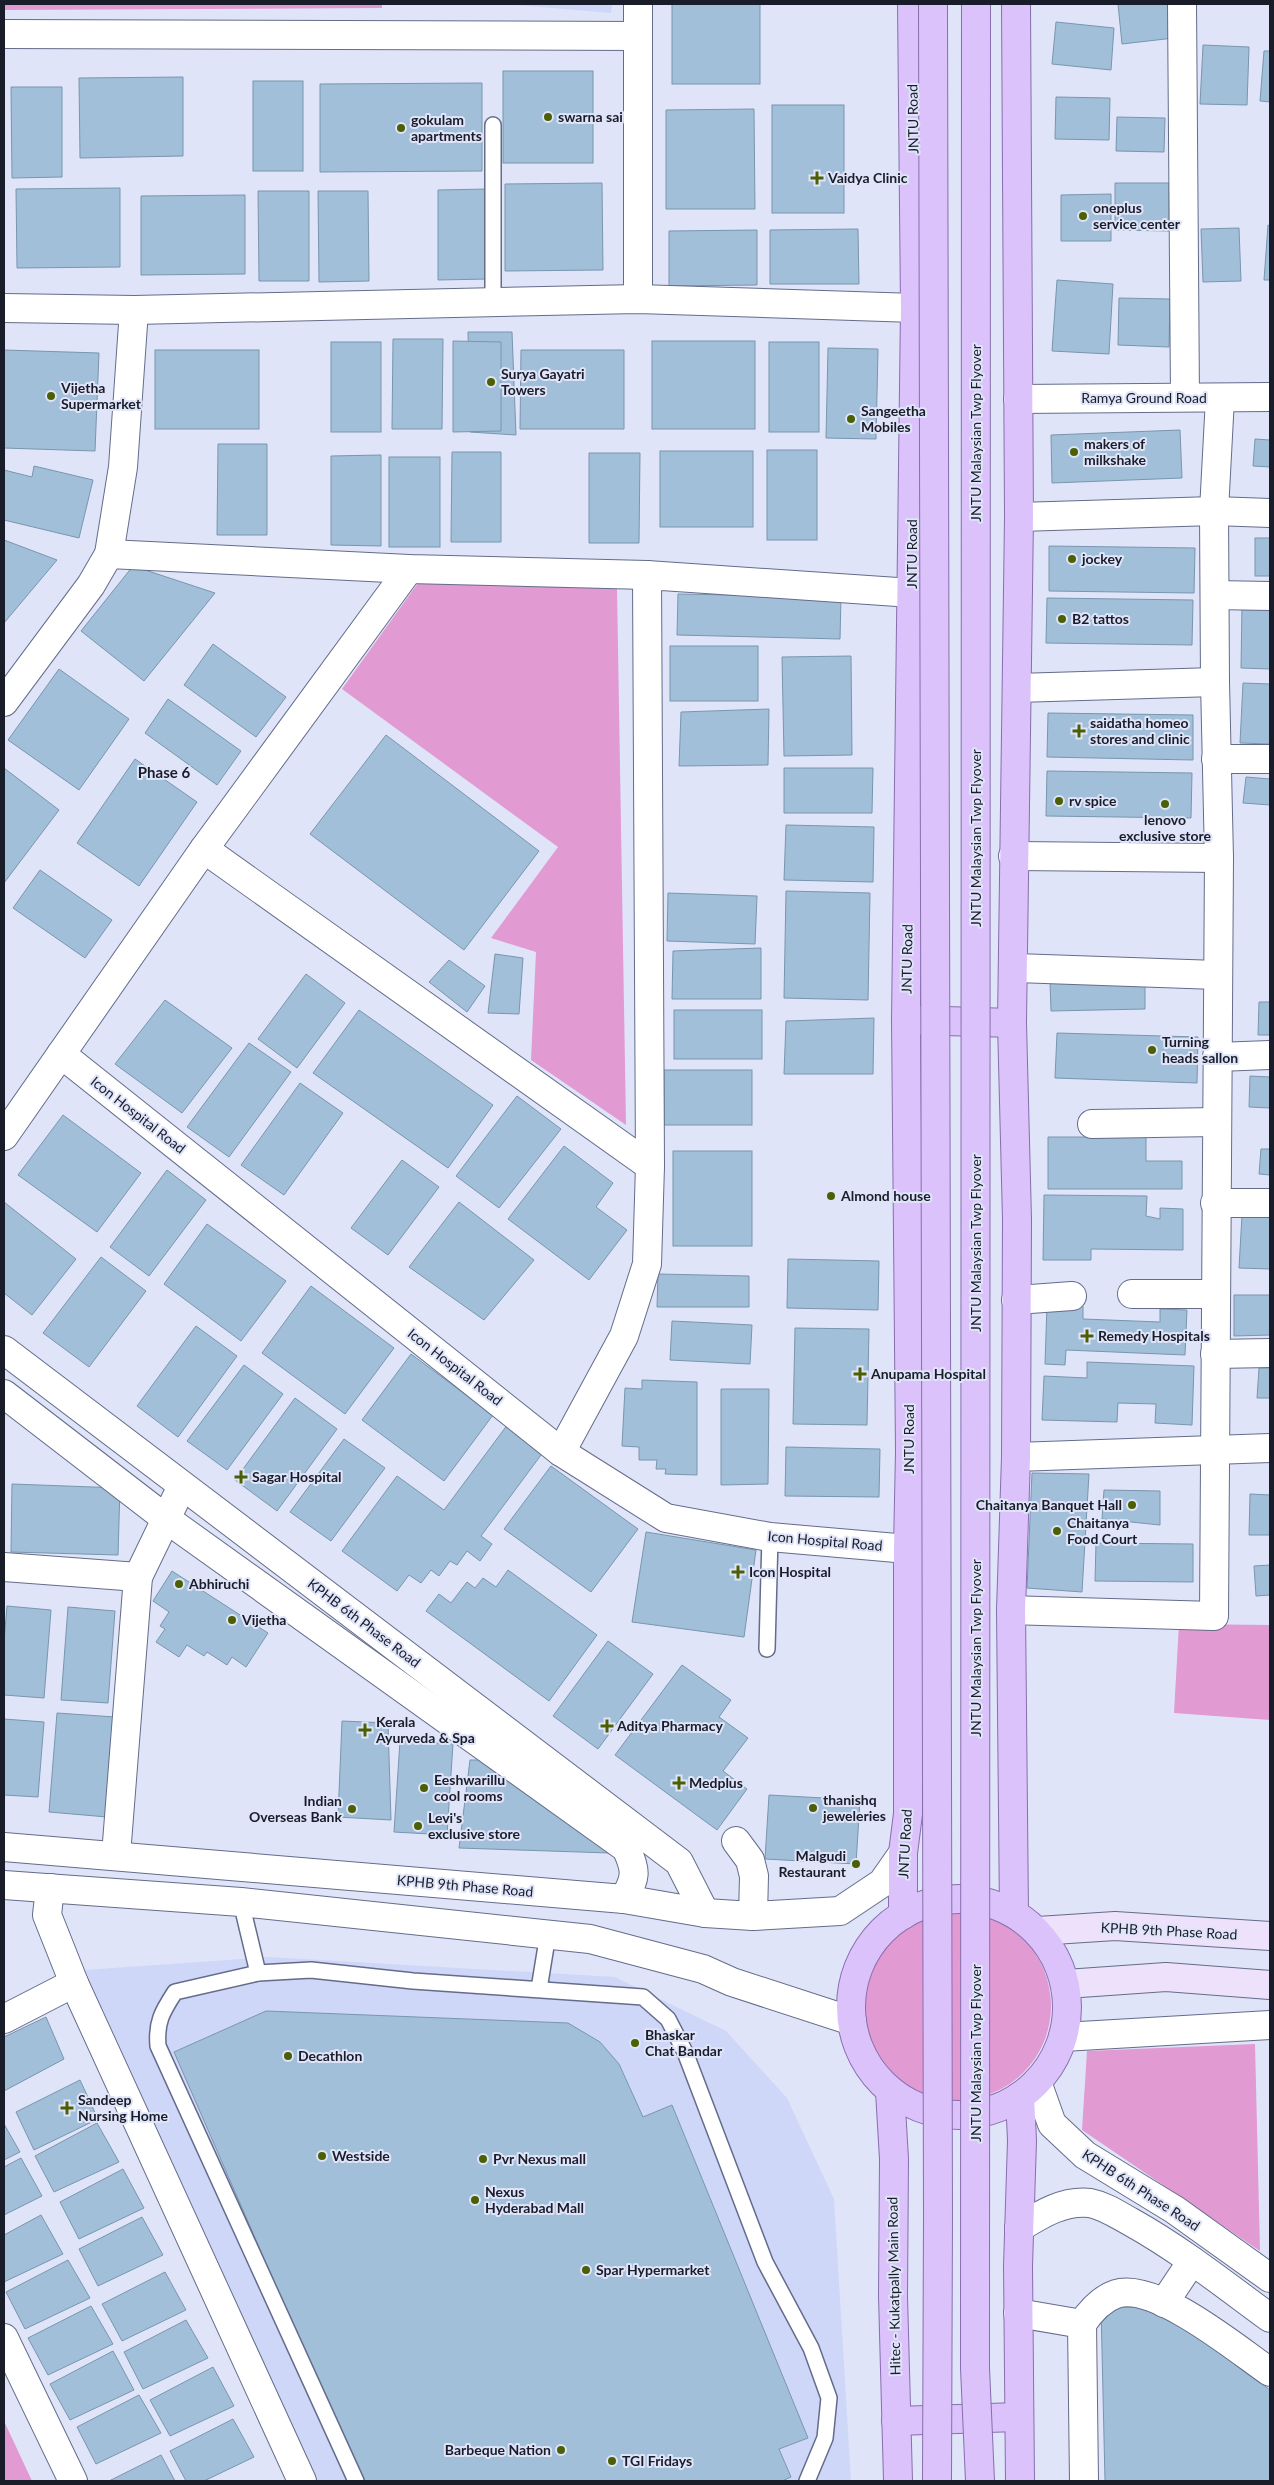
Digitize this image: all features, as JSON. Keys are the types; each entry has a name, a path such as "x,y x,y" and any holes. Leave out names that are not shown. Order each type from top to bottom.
{"main road":[{"name":"JNTU Road","path":"903,1915 903,1853 908,1814 910,1451 906,1020 915,308 912,4"},
{"path":"933,4 938,2167 937,2481"},
{"name":"JNTU Malaysian Twp Flyover","path":"976,4 975,2368 980,2481"},
{"path":"1014,1913 1011,1610 1016,1457 1016,1300 1012,1022 1013,856 1020,518 1016,4"},
{"path":"906,1020 1012,1022"},
{"path":"958,1899 987,1902 1014,1913 1038,1931 1056,1956 1066,1984 1068,2011 1063,2037 1057,2053 1029,2089 989,2110 954,2115 921,2108 890,2091 872,2071 858,2048 852,2021 852,1990 861,1961 878,1934 903,1915 930,1903 958,1899"},
{"name":"KPHB 9th Phase Road","path":"1038,1931 1115,1926 1270,1936"},
{"path":"1066,1984 1166,1977 1270,1985"},
{"path":"1020,2481 1019,2228 1022,2141 1029,2089"},
{"name":"Hitec - Kukatpally Main Road","path":"890,2091 894,2159 893,2296 898,2481"},
{"path":"896,2421 1019,2417"}],"street":[{"path":"638,4 638,299"},
{"path":"1182,4 1184,397"},
{"path":"4,34 638,36"},
{"path":"4,308 134,310 638,299 915,308"},
{"path":"4,702 91,585 109,554 123,468 134,310"},
{"name":"Ramya Ground Road","path":"1018,399 1270,397"},
{"path":"1011,1610 1214,1616 1215,1203 1219,858 1216,759 1214,511 1220,398"},
{"path":"1020,518 1214,511 1270,513"},
{"path":"109,554 409,570 647,575 912,593"},
{"path":"4,1136 204,849 409,570"},
{"path":"561,1452 624,1336 647,1264 650,1166 647,575"},
{"path":"1215,595 1270,596"},
{"path":"1017,688 1215,682"},
{"path":"1216,759 1270,759"},
{"path":"204,849 650,1166"},
{"path":"1013,856 1219,858"},
{"path":"1013,968 1218,975"},
{"name":"Icon Hospital Road","path":"61,1054 561,1452 666,1518 770,1537 908,1549"},
{"path":"1217,1056 1270,1055"},
{"path":"1092,1124 1216,1122"},
{"path":"1215,1203 1270,1203"},
{"path":"1132,1294 1215,1294"},
{"path":"1016,1300 1072,1296"},
{"name":"KPHB 6th Phase Road","path":"4,1350 679,1862 705,1913"},
{"path":"1215,1354 1270,1353"},
{"name":"KPHB 6th Phase Road","path":"4,1394 166,1518 626,1848 635,1873 634,1881 624,1900"},
{"path":"1016,1457 1270,1448"},
{"path":"116,1855 138,1577 182,1486"},
{"path":"4,1567 138,1577"},
{"path":"736,1841 750,1860 754,1876 754,1916"},
{"name":"KPHB 9th Phase Road","path":"4,1846 624,1900 705,1913 754,1916 840,1911 882,1882 903,1853"},
{"path":"4,1885 241,1902 590,1938 703,1970 732,1982 852,2021"},
{"path":"50,1888 47,1915 74,1983 294,2478"},
{"path":"4,2019 74,1983"},
{"path":"1063,2037 1270,2026"},
{"name":"KPHB 6th Phase Road","path":"1029,2089 1052,2124 1085,2155 1175,2210 1270,2278"},
{"path":"1019,2228 1045,2211 1066,2205 1089,2203 1108,2209 1154,2235 1268,2312"},
{"path":"1164,2303 1192,2261"},
{"path":"1084,2481 1082,2324 1092,2309 1116,2294 1143,2293 1183,2312 1270,2372"},
{"path":"1018,2313 1082,2324"},
{"path":"4,2338 73,2481"}],"lane":[{"path":"493,125 493,303"},
{"path":"767,1648 770,1537"},
{"path":"241,1902 258,1973"},
{"path":"539,1989 548,1934"},
{"path":"356,2481 158,2046 157,2028 164,2008 175,1992 258,1973 311,1970 643,1998 668,2019 685,2052 765,2262 811,2348 829,2398 825,2438 806,2481"}],"shaded area":[{"path":"4,4 382,4 382,8 4,10"},
{"path":"516,4 612,4 611,13"},
{"path":"418,583 617,588 626,1125 531,1060 536,952 491,938 558,847 342,689"},
{"path":"1179,1624 1270,1625 1270,1720 1174,1713"},
{"path":"948,1912 966,1912 984,1916 1001,1923 1017,1933 1030,1946 1044,1970 1051,1997 1051,2015 1044,2042 1030,2066 1017,2079 1001,2089 984,2096 966,2100 948,2100 930,2096 913,2089 897,2079 884,2066 874,2050 867,2033 863,2015 863,1997 867,1979 874,1962 884,1946 897,1933 913,1923 930,1916"},
{"name":"Nexus Hyderabad Mall","path":"269,1957 615,1977 726,2031 787,2098 834,2199 851,2481 317,2481 85,1970"},
{"path":"1255,2044 1260,2251 1082,2130 1087,2051"},
{"path":"4,2421 32,2481 4,2481"}],"building":[{"path":"672,4 760,4 760,84 672,84"},
{"path":"1118,4 1171,4 1174,38 1122,44"},
{"path":"1056,22 1114,28 1111,70 1052,64"},
{"path":"1203,45 1249,47 1247,105 1200,104"},
{"path":"1264,51 1270,51 1270,102 1260,101"},
{"name":"swarna sai","path":"503,71 593,71 593,163 503,163"},
{"path":"183,77 183,156 80,158 79,78"},
{"path":"253,81 303,81 303,171 253,171"},
{"name":"gokulam apartments","path":"482,83 482,171 320,172 320,84"},
{"path":"11,87 62,87 62,177 12,178"},
{"path":"1056,97 1110,98 1109,140 1055,139"},
{"path":"772,105 844,105 844,213 772,213"},
{"path":"754,109 755,209 666,209 666,110"},
{"path":"1117,117 1165,118 1164,152 1116,151"},
{"path":"602,183 603,270 505,271 505,184"},
{"path":"1115,183 1169,183 1169,231 1115,230"},
{"path":"120,188 120,267 17,268 16,189"},
{"path":"488,189 489,279 438,280 438,190"},
{"path":"258,191 309,191 309,281 259,281"},
{"path":"318,191 368,191 369,281 319,282"},
{"path":"1111,194 1111,241 1061,241 1061,195"},
{"path":"245,195 245,274 141,275 141,196"},
{"path":"1268,225 1270,226 1270,280 1264,280"},
{"path":"1239,228 1241,281 1203,282 1201,229"},
{"path":"858,229 859,284 770,284 770,230"},
{"path":"757,230 757,285 669,286 669,231"},
{"path":"1057,280 1113,284 1109,354 1052,351"},
{"path":"1119,298 1170,299 1169,347 1118,345"},
{"name":"Surya Gayatri Towers","path":"468,332 512,332 516,435 470,432"},
{"path":"393,339 443,339 442,429 392,429"},
{"name":"Surya Gayatri Towers","path":"453,341 501,342 501,431 453,432"},
{"path":"652,341 755,341 755,429 652,429"},
{"path":"331,342 381,342 381,432 331,432"},
{"path":"769,342 819,342 819,432 769,432"},
{"path":"828,348 878,349 876,439 826,438"},
{"path":"4,350 99,353 95,451 4,448"},
{"path":"155,350 259,350 259,429 155,429"},
{"path":"521,350 624,350 624,429 520,429"},
{"path":"1180,430 1182,478 1052,483 1051,435"},
{"path":"1255,439 1270,440 1270,467 1253,466"},
{"path":"218,444 267,444 267,535 217,535"},
{"path":"767,450 817,450 817,540 767,540"},
{"path":"660,451 753,451 753,527 660,527"},
{"path":"452,452 501,452 501,542 451,542"},
{"path":"589,453 640,453 639,543 589,543"},
{"path":"381,455 381,546 331,545 331,456"},
{"path":"389,457 440,457 440,547 389,547"},
{"path":"34,466 93,480 79,538 4,520 4,470 32,477"},
{"path":"1255,538 1270,538 1270,576 1255,576"},
{"path":"4,540 57,560 4,623"},
{"path":"1049,546 1195,548 1194,593 1049,591"},
{"path":"133,566 215,593 144,681 81,631"},
{"path":"678,594 841,597 840,639 677,635"},
{"path":"1047,598 1193,600 1192,645 1046,643"},
{"path":"1242,605 1270,606 1270,669 1241,668"},
{"path":"213,644 286,697 256,737 184,685"},
{"path":"670,646 758,646 758,701 670,701"},
{"path":"851,656 852,755 784,756 782,657"},
{"path":"59,669 129,719 79,790 8,740"},
{"path":"1243,683 1270,684 1270,744 1240,743"},
{"path":"168,699 241,751 217,785 145,733"},
{"path":"769,709 768,765 679,766 681,712"},
{"path":"1048,713 1193,715 1193,760 1047,757"},
{"path":"386,735 539,851 464,950 310,834"},
{"path":"135,759 197,802 139,886 77,843"},
{"path":"4,768 59,810 4,883"},
{"path":"784,768 873,768 872,813 784,813"},
{"path":"1047,771 1192,773 1191,818 1046,816"},
{"path":"1246,777 1270,779 1270,805 1243,803"},
{"path":"786,825 874,827 873,882 784,880"},
{"path":"40,870 112,920 85,958 13,908"},
{"path":"786,891 870,893 868,1000 784,998"},
{"path":"668,893 757,896 755,944 667,941"},
{"path":"761,948 761,999 672,999 673,951"},
{"path":"495,954 523,958 519,1014 488,1013"},
{"path":"449,960 485,986 467,1012 429,982"},
{"path":"306,974 345,1003 297,1068 258,1039"},
{"path":"1145,981 1145,1009 1051,1011 1050,982"},
{"path":"165,1000 232,1048 182,1113 115,1064"},
{"path":"1259,1002 1270,1002 1270,1035 1258,1035"},
{"path":"359,1010 493,1105 448,1168 313,1073"},
{"path":"674,1010 762,1010 762,1059 674,1059"},
{"path":"874,1018 873,1074 784,1074 786,1021"},
{"path":"1057,1033 1198,1037 1197,1083 1055,1078"},
{"path":"249,1043 291,1072 229,1157 187,1127"},
{"path":"664,1070 752,1070 752,1125 664,1125"},
{"path":"1250,1076 1270,1077 1270,1108 1249,1107"},
{"path":"300,1083 343,1113 284,1195 241,1165"},
{"path":"517,1096 561,1129 499,1208 456,1176"},
{"path":"63,1115 141,1173 97,1232 18,1175"},
{"path":"1048,1137 1146,1137 1146,1161 1182,1161 1182,1189 1048,1189"},
{"path":"564,1146 613,1183 596,1207 627,1230 589,1280 508,1219"},
{"path":"1261,1149 1270,1149 1270,1175 1259,1174"},
{"path":"673,1151 752,1151 752,1246 673,1246"},
{"path":"402,1160 439,1187 388,1255 351,1228"},
{"path":"167,1170 206,1200 149,1276 110,1247"},
{"path":"1044,1195 1147,1196 1146,1216 1160,1219 1160,1208 1183,1209 1183,1250 1091,1249 1091,1260 1043,1260"},
{"path":"4,1202 76,1259 32,1315 4,1293"},
{"path":"459,1202 534,1260 484,1320 409,1267"},
{"path":"1242,1215 1270,1216 1270,1269 1239,1268"},
{"path":"207,1224 286,1281 241,1341 164,1284"},
{"path":"101,1257 146,1291 89,1367 43,1333"},
{"path":"788,1259 879,1261 878,1310 787,1308"},
{"path":"658,1274 749,1276 749,1307 657,1307"},
{"path":"311,1286 394,1348 345,1414 262,1353"},
{"path":"1234,1295 1270,1295 1270,1335 1234,1336"},
{"path":"1047,1305 1083,1306 1083,1319 1160,1322 1160,1309 1187,1310 1185,1355 1066,1350 1065,1365 1045,1364"},
{"path":"672,1321 752,1325 750,1364 670,1360"},
{"path":"196,1326 237,1356 178,1437 137,1406"},
{"path":"795,1328 869,1329 867,1425 793,1424"},
{"path":"411,1354 493,1415 444,1481 362,1420"},
{"path":"1087,1362 1194,1366 1192,1425 1155,1423 1156,1404 1118,1403 1117,1422 1042,1420 1044,1376 1087,1378"},
{"path":"244,1365 283,1394 227,1470 187,1441"},
{"path":"1259,1368 1270,1368 1270,1398 1257,1398"},
{"path":"642,1380 697,1382 697,1475 665,1474 666,1469 656,1469 657,1460 639,1460 639,1447 622,1446 625,1388 642,1389"},
{"path":"721,1389 769,1389 768,1484 721,1485"},
{"path":"295,1398 337,1429 277,1511 235,1480"},
{"path":"508,1424 544,1451 481,1536 492,1544 480,1561 467,1551 457,1565 450,1561 439,1576 431,1570 421,1583 409,1575 397,1591 342,1551 397,1476 444,1510"},
{"path":"344,1439 385,1468 331,1541 290,1512"},
{"path":"786,1447 880,1449 879,1497 785,1496"},
{"path":"551,1466 638,1529 591,1592 504,1529"},
{"name":"Chaitanya Food Court","path":"1032,1473 1089,1474 1082,1592 1027,1588"},
{"path":"12,1484 120,1488 118,1555 11,1552"},
{"name":"Chaitanya Banquet Hall","path":"1104,1490 1160,1491 1160,1525 1102,1519"},
{"path":"1250,1494 1270,1495 1270,1535 1249,1535"},
{"path":"646,1532 756,1550 744,1637 632,1622"},
{"path":"1096,1543 1193,1544 1193,1582 1095,1581"},
{"path":"1270,1565 1270,1595 1256,1596 1254,1566"},
{"path":"508,1570 597,1635 549,1701 426,1611 439,1594 451,1603 467,1582 475,1588 483,1578 496,1587"},
{"path":"172,1571 268,1633 246,1667 232,1657 227,1665 207,1652 204,1656 187,1645 179,1657 156,1642 165,1629 160,1626 169,1612 153,1601"},
{"path":"7,1606 51,1610 44,1698 4,1695 4,1641"},
{"path":"68,1607 115,1611 108,1703 61,1700"},
{"path":"608,1641 653,1674 598,1749 553,1716"},
{"path":"682,1665 731,1700 719,1717 748,1738 723,1771 747,1789 717,1830 615,1755"},
{"path":"57,1713 115,1717 107,1817 49,1812"},
{"path":"4,1719 44,1722 38,1797 4,1795"},
{"path":"342,1721 388,1723 391,1820 338,1817"},
{"name":"Eeshwarillu cool rooms","path":"400,1741 453,1744 447,1835 394,1832"},
{"path":"470,1760 494,1760 613,1845 609,1853 459,1848"},
{"path":"769,1795 860,1800 856,1864 765,1859"},
{"name":"Nexus Hyderabad Mall","path":"266,2011 568,2023 600,2042 619,2064 643,2117 672,2105 808,2438 779,2449 791,2477 782,2481 361,2481 174,2052"},
{"path":"46,2017 64,2059 4,2091 4,2037"},
{"path":"80,2080 98,2119 34,2150 16,2112"},
{"path":"97,2123 119,2162 54,2192 35,2156"},
{"path":"4,2124 20,2152 4,2160"},
{"path":"21,2158 42,2196 4,2215 4,2167"},
{"path":"123,2169 144,2208 79,2239 60,2202"},
{"path":"41,2215 63,2254 4,2282 4,2235"},
{"path":"142,2217 163,2255 98,2286 79,2249"},
{"path":"68,2260 90,2298 25,2329 6,2292"},
{"path":"165,2272 186,2310 122,2341 102,2304"},
{"path":"91,2306 113,2344 48,2375 28,2338"},
{"path":"1101,2307 1156,2307 1270,2390 1270,2481 1105,2481"},
{"path":"186,2320 208,2358 143,2389 124,2352"},
{"path":"113,2351 134,2390 70,2420 50,2384"},
{"path":"213,2367 234,2406 170,2436 150,2400"},
{"path":"139,2395 161,2433 96,2464 77,2427"},
{"path":"233,2419 254,2457 204,2481 186,2481 170,2451"},
{"path":"161,2455 175,2481 109,2481"}],"place":[{"name":"swarna sai","path":"548,117"},
{"name":"gokulam apartments","path":"401,128"},
{"name":"Vaidya Clinic","path":"817,178"},
{"name":"oneplus service center","path":"1083,216"},
{"name":"Surya Gayatri Towers","path":"491,382"},
{"name":"Vijetha Supermarket","path":"51,396"},
{"name":"Sangeetha Mobiles","path":"851,419"},
{"name":"makers of milkshake","path":"1074,452"},
{"name":"jockey","path":"1072,559"},
{"name":"B2 tattos","path":"1062,619"},
{"name":"saidatha homeo stores and clinic","path":"1079,731"},
{"name":"rv spice","path":"1059,801"},
{"name":"lenovo exclusive store","path":"1165,804"},
{"name":"Turning heads sallon","path":"1152,1050"},
{"name":"Almond house","path":"831,1196"},
{"name":"Remedy Hospitals","path":"1087,1336"},
{"name":"Anupama Hospital","path":"860,1374"},
{"name":"Sagar Hospital","path":"241,1477"},
{"name":"Chaitanya Banquet Hall","path":"1132,1505"},
{"name":"Chaitanya Food Court","path":"1057,1531"},
{"name":"Icon Hospital","path":"738,1572"},
{"name":"Abhiruchi","path":"179,1584"},
{"name":"Vijetha","path":"232,1620"},
{"name":"Aditya Pharmacy","path":"607,1726"},
{"name":"Kerala Ayurveda & Spa","path":"365,1730"},
{"name":"Medplus","path":"679,1783"},
{"name":"Eeshwarillu cool rooms","path":"424,1788"},
{"name":"thanishq jeweleries","path":"813,1808"},
{"name":"Indian Overseas Bank","path":"352,1809"},
{"name":"Levi's exclusive store","path":"418,1826"},
{"name":"Malgudi Restaurant","path":"856,1864"},
{"name":"Bhaskar Chat Bandar","path":"635,2043"},
{"name":"Decathlon","path":"288,2056"},
{"name":"Sandeep Nursing Home","path":"67,2108"},
{"name":"Westside","path":"322,2156"},
{"name":"Pvr Nexus mall","path":"483,2159"},
{"name":"Nexus Hyderabad Mall","path":"475,2200"},
{"name":"Spar Hypermarket","path":"586,2270"},
{"name":"Barbeque Nation","path":"561,2450"},
{"name":"TGI Fridays","path":"612,2461"}],"district":[{"name":"Phase 6","path":"164,773"}]}
